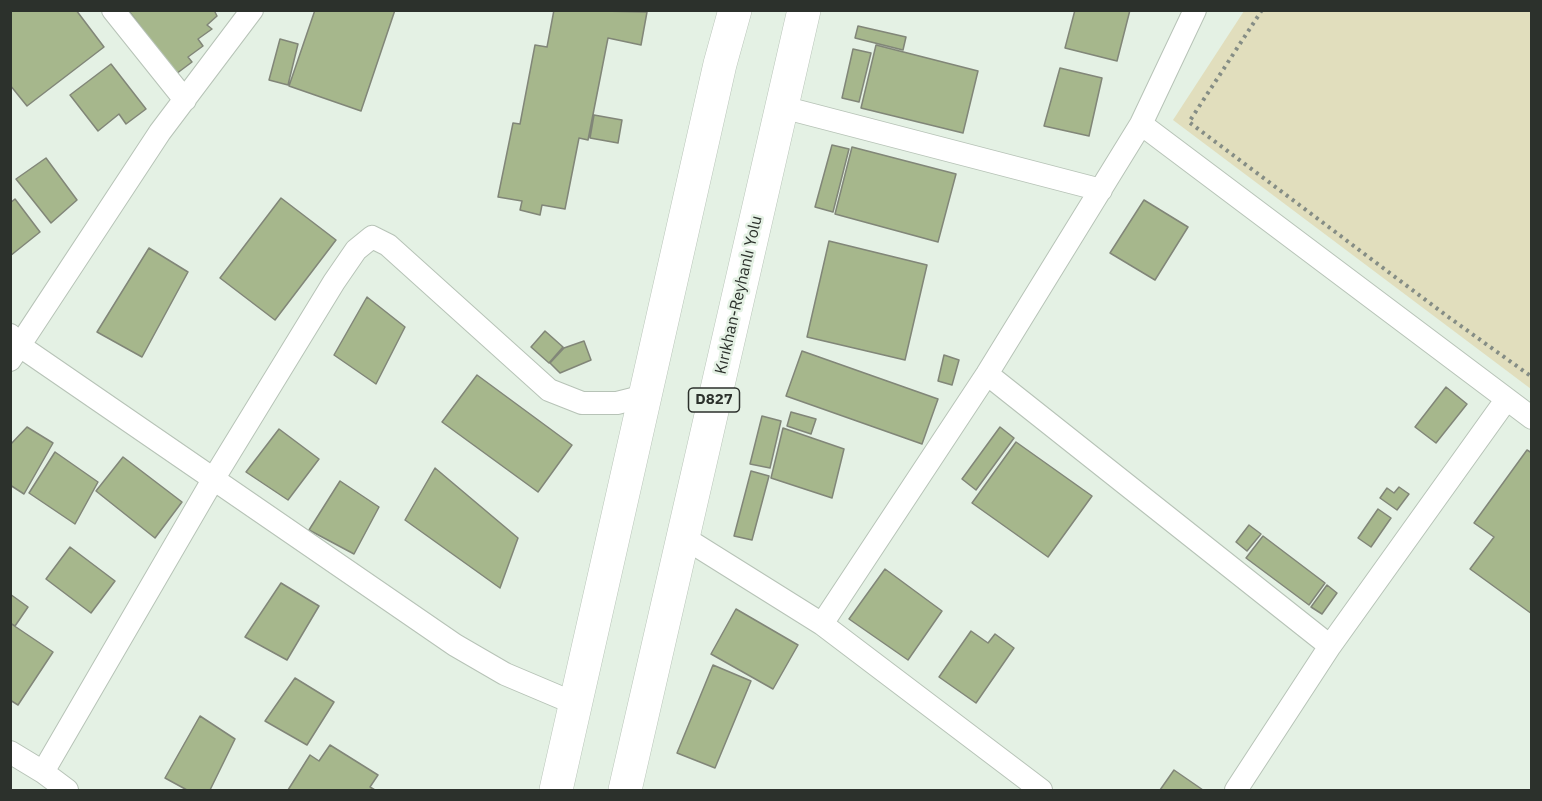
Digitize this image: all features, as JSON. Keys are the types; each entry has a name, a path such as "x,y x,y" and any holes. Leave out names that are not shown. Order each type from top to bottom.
{"highway":[{"path":"556,790 720,64 735,10"},
{"name":"Kırıkhan-Reyhanlı Yolu","path":"625,790 804,10"}],"street":[{"path":"113,10 185,100"},
{"path":"252,10 160,132 14,347 214,478 455,645 505,674 576,704"},
{"path":"822,624 987,374 1101,190 1141,124 1195,10"},
{"path":"782,107 1101,190"},
{"path":"1141,124 1532,418"},
{"path":"42,772 214,478 334,282 356,250 372,237 388,245 549,390 582,403 617,403 645,396"},
{"path":"987,374 1330,646"},
{"path":"1236,790 1330,646 1506,400"},
{"path":"683,537 822,624 1041,790"},
{"path":"10,752 67,790"}],"path":[{"path":"1262,10 1189,122 1532,377"}],"shaded area":[{"path":"1244,11 1531,11 1531,389 1173,120"}],"building":[{"path":"10,10 76,10 104,47 27,106 10,85"},
{"path":"128,10 214,10 217,16 207,25 212,29 198,39 203,46 188,57 192,62 176,74"},
{"path":"315,10 395,10 361,111 289,86"},
{"path":"554,10 647,12 641,45 608,38 588,140 579,138 565,209 542,205 540,215 520,210 522,201 498,197 513,123 520,124 535,45 547,47"},
{"path":"1075,10 1130,10 1117,61 1065,48"},
{"path":"858,26 906,37 903,50 855,38"},
{"path":"280,39 298,44 288,85 269,80"},
{"path":"876,45 978,71 963,133 861,108"},
{"path":"853,49 871,53 859,102 842,98"},
{"path":"111,64 146,109 126,124 119,114 98,131 70,95"},
{"path":"1060,68 1102,78 1089,136 1044,126"},
{"path":"594,115 622,120 618,143 590,138"},
{"path":"832,145 849,149 833,212 815,207"},
{"path":"852,147 956,174 938,242 835,214"},
{"path":"46,158 77,200 51,223 16,179"},
{"path":"281,198 336,240 275,320 220,278"},
{"path":"15,199 40,232 10,256 10,203"},
{"path":"1144,200 1188,227 1155,280 1110,253"},
{"path":"829,241 927,265 905,360 807,337"},
{"path":"149,248 188,272 142,357 97,332"},
{"path":"367,297 405,327 376,384 334,355"},
{"path":"545,331 563,347 549,363 531,347"},
{"path":"584,341 591,360 560,373 550,363 564,348"},
{"path":"802,351 938,399 922,444 786,396"},
{"path":"944,355 959,360 952,385 938,381"},
{"path":"477,375 572,445 538,492 442,422"},
{"path":"1446,387 1467,404 1436,443 1415,427"},
{"path":"791,412 816,419 811,434 787,426"},
{"path":"762,416 781,421 770,468 750,464"},
{"path":"27,427 53,443 24,494 10,485 10,445"},
{"path":"1000,427 1014,438 976,490 962,479"},
{"path":"783,428 844,449 832,498 771,478"},
{"path":"279,429 319,459 288,500 246,472"},
{"path":"1016,442 1092,496 1048,557 972,503"},
{"path":"1527,450 1532,453 1532,614 1470,569 1494,537 1474,523"},
{"path":"55,452 98,482 75,524 29,493"},
{"path":"123,457 182,502 155,538 96,491"},
{"path":"435,468 518,538 500,588 405,520"},
{"path":"751,471 769,476 752,540 734,536"},
{"path":"340,481 379,507 354,554 309,530"},
{"path":"1399,487 1409,494 1397,510 1380,498 1387,488 1394,493"},
{"path":"1378,509 1391,518 1371,547 1358,538"},
{"path":"1249,525 1261,534 1247,551 1236,542"},
{"path":"1263,536 1325,583 1309,605 1246,558"},
{"path":"70,547 115,581 91,613 46,579"},
{"path":"885,569 942,611 908,660 849,619"},
{"path":"281,583 319,606 287,660 245,637"},
{"path":"1327,585 1337,593 1322,614 1311,607"},
{"path":"10,594 28,607 15,626 10,623"},
{"path":"736,609 798,645 773,689 711,654"},
{"path":"10,623 53,652 18,705 10,700"},
{"path":"971,631 988,643 995,634 1014,648 976,703 939,677"},
{"path":"713,665 751,681 715,768 677,753"},
{"path":"295,678 334,702 307,745 265,721"},
{"path":"200,716 235,739 210,790 187,790 165,778"},
{"path":"330,745 378,775 370,787 375,790 288,790 310,755 319,761"},
{"path":"1174,770 1203,790 1160,790"}]}
